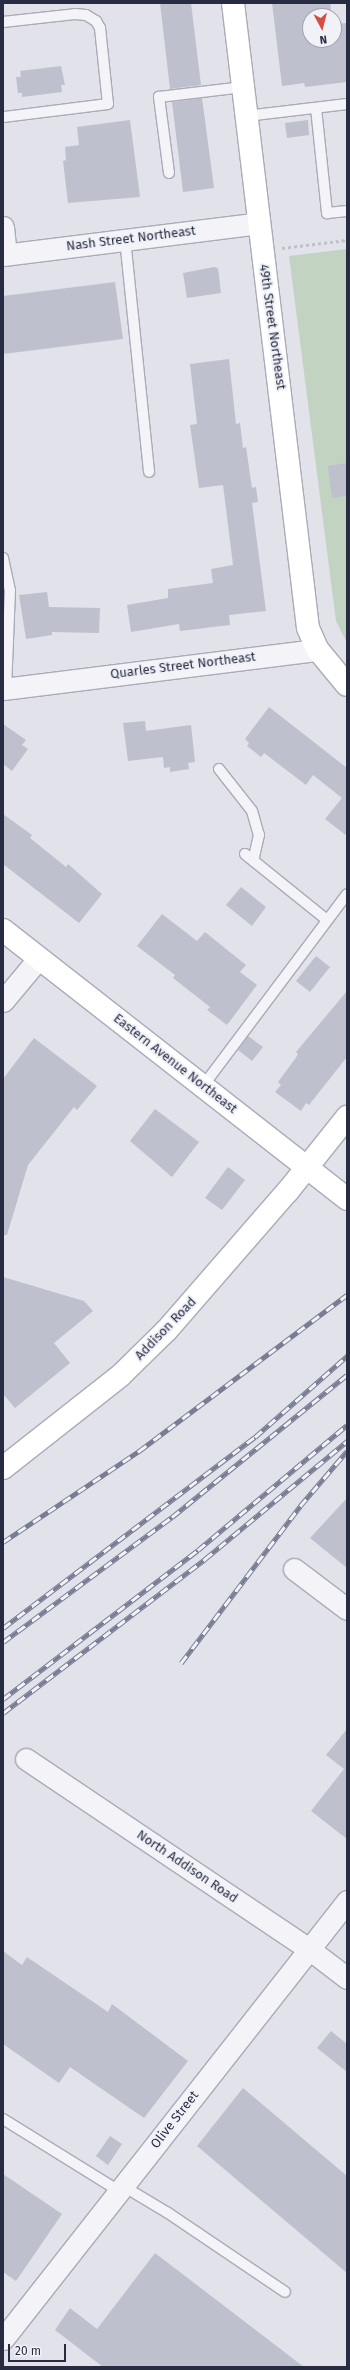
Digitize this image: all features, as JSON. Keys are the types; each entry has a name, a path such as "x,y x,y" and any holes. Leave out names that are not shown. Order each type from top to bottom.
{"street":[{"name":"49th Street Northeast","path":"232,3 308,628 318,650"},
{"name":"Nash Street Northeast","path":"5,254 259,223"},
{"path":"3,228 5,254"},
{"path":"318,650 347,685"},
{"name":"Quarles Street Northeast","path":"5,689 318,650"},
{"name":"Eastern Avenue Northeast","path":"3,930 347,1199"},
{"path":"3,1001 39,958"},
{"name":"Addison Road","path":"3,1468 121,1375 168,1330 308,1168 347,1117"},
{"path":"294,1569 347,1610"},
{"name":"North Addison Road","path":"26,1759 309,1949 347,1978"},
{"name":"Olive Street","path":"3,2339 347,1901"}],"lane":[{"path":"3,22 75,14 86,15 96,21 100,28 108,104 3,117"},
{"path":"169,173 159,98 243,87"},
{"path":"246,116 347,104"},
{"path":"316,108 328,213 347,211"},
{"path":"125,239 149,472"},
{"path":"3,558 10,590 5,689"},
{"path":"219,769 252,811 259,835 249,857 328,920"},
{"path":"203,1086 347,894"},
{"path":"3,2119 121,2189 168,2213 285,2292"}],"path":[{"path":"279,248 347,240"}],"green space":[{"path":"347,249 347,643 336,621 289,256"}],"building":[{"path":"160,3 191,3 201,85 170,89"},
{"path":"272,3 330,3 331,8 302,8 302,48 342,48 342,23 347,23 347,82 305,87 304,83 282,86"},
{"path":"61,66 65,85 61,85 62,92 22,97 22,93 18,93 16,77 21,77 20,71"},
{"path":"202,98 214,188 183,192 172,102"},
{"path":"130,120 140,197 68,203 63,161 66,160 65,147 79,145 77,127"},
{"path":"308,120 309,135 287,138 285,123"},
{"path":"214,267 218,268 221,293 187,298 183,273"},
{"path":"115,282 123,339 3,354 3,296"},
{"path":"229,359 236,424 240,423 243,448 246,447 252,488 256,487 258,502 252,503 266,611 229,615 230,625 180,631 179,624 131,632 127,605 168,598 168,589 213,583 211,569 233,565 223,485 199,488 190,425 197,424 190,364"},
{"path":"347,463 347,496 332,498 328,466"},
{"path":"47,592 49,607 100,608 99,633 52,632 52,635 26,639 19,595"},
{"path":"269,707 347,768 347,836 325,819 342,798 313,775 306,785 264,753 261,757 247,746 249,743 245,739"},
{"path":"145,721 146,731 191,725 195,762 188,763 189,769 170,772 170,767 164,768 163,757 128,761 123,723"},
{"path":"3,724 26,740 22,745 28,749 12,771 3,764"},
{"path":"3,814 32,835 30,838 66,867 68,864 102,894 79,923 3,864"},
{"path":"241,887 266,907 252,926 226,905"},
{"path":"162,914 197,941 205,932 246,965 240,972 257,985 227,1025 207,1010 210,1007 173,978 175,975 137,946"},
{"path":"316,956 330,967 310,992 296,981"},
{"path":"347,991 347,1057 309,1105 306,1103 301,1111 275,1092 281,1085 278,1082 298,1054 296,1052"},
{"path":"248,1036 263,1047 252,1061 238,1050"},
{"path":"34,1038 97,1086 77,1110 74,1107 28,1165 7,1235 3,1235 3,1079"},
{"path":"155,1109 199,1142 172,1177 130,1141"},
{"path":"228,1167 245,1180 222,1210 205,1198"},
{"path":"3,1277 84,1301 93,1311 54,1343 70,1363 15,1408 3,1394"},
{"path":"347,1498 347,1568 310,1538"},
{"path":"347,1729 347,1839 311,1811 344,1769 326,1755"},
{"path":"3,1951 22,1965 27,1957 108,2012 112,2004 188,2061 144,2118 70,2067 59,2083 3,2044"},
{"path":"331,2031 347,2044 347,2072 317,2048"},
{"path":"243,2088 347,2176 347,2273 197,2146"},
{"path":"110,2136 122,2144 108,2165 96,2156"},
{"path":"3,2174 62,2214 16,2281 3,2272"},
{"path":"155,2253 304,2367 103,2367 55,2330 70,2308 97,2329"}],"railway":[{"path":"3,1542 139,1451 347,1295"},
{"path":"3,1628 255,1437 347,1356"},
{"path":"3,1642 172,1517 347,1375"},
{"path":"3,1699 198,1550 347,1425"},
{"path":"3,1713 205,1559 347,1441"},
{"path":"181,1663 300,1506 347,1451"}]}
